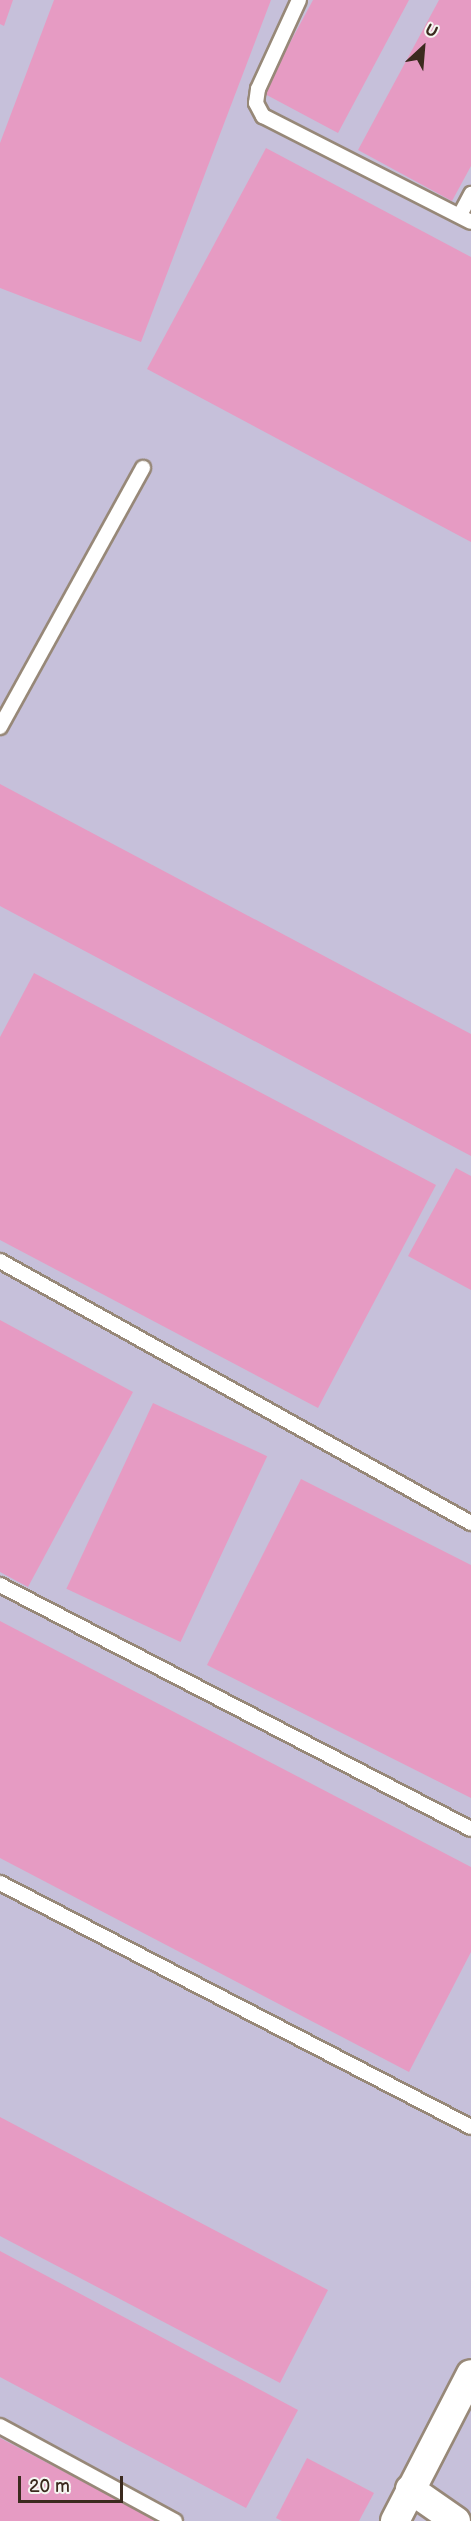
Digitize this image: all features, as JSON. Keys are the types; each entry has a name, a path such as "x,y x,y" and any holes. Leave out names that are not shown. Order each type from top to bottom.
{"street":[{"path":"394,2521 471,2374"},
{"path":"410,2489 456,2521"}],"lane":[{"path":"299,0 258,89 256,103 262,116 465,218 471,194"},
{"path":"0,727 143,468"},
{"path":"0,1261 471,1523"},
{"path":"0,1585 471,1829"},
{"path":"0,1883 471,2127"},
{"path":"0,2426 176,2521"}],"shaded area":[{"path":"0,0 471,0 471,2521 0,2521"}],"building":[{"path":"0,0 13,0 4,26 0,24"},
{"path":"54,0 271,0 141,342 0,288 0,143"},
{"path":"313,0 409,0 338,133 263,93"},
{"path":"439,0 471,0 471,166 452,201 358,150"},
{"path":"266,148 471,257 471,542 147,369"},
{"path":"0,784 471,1034 471,1156 0,906"},
{"path":"34,973 436,1185 318,1408 0,1240 0,1037"},
{"path":"456,1168 471,1176 471,1290 408,1256"},
{"path":"0,1320 133,1392 28,1587 0,1572"},
{"path":"153,1403 267,1456 181,1642 66,1589"},
{"path":"301,1479 471,1565 471,1798 207,1665"},
{"path":"0,1621 471,1867 471,1952 409,2072 0,1858"},
{"path":"0,2117 328,2290 280,2383 0,2236"},
{"path":"0,2251 298,2410 246,2508 0,2377"},
{"path":"0,2438 158,2521 0,2521"},
{"path":"307,2458 374,2493 359,2521 282,2521 276,2518"}]}
